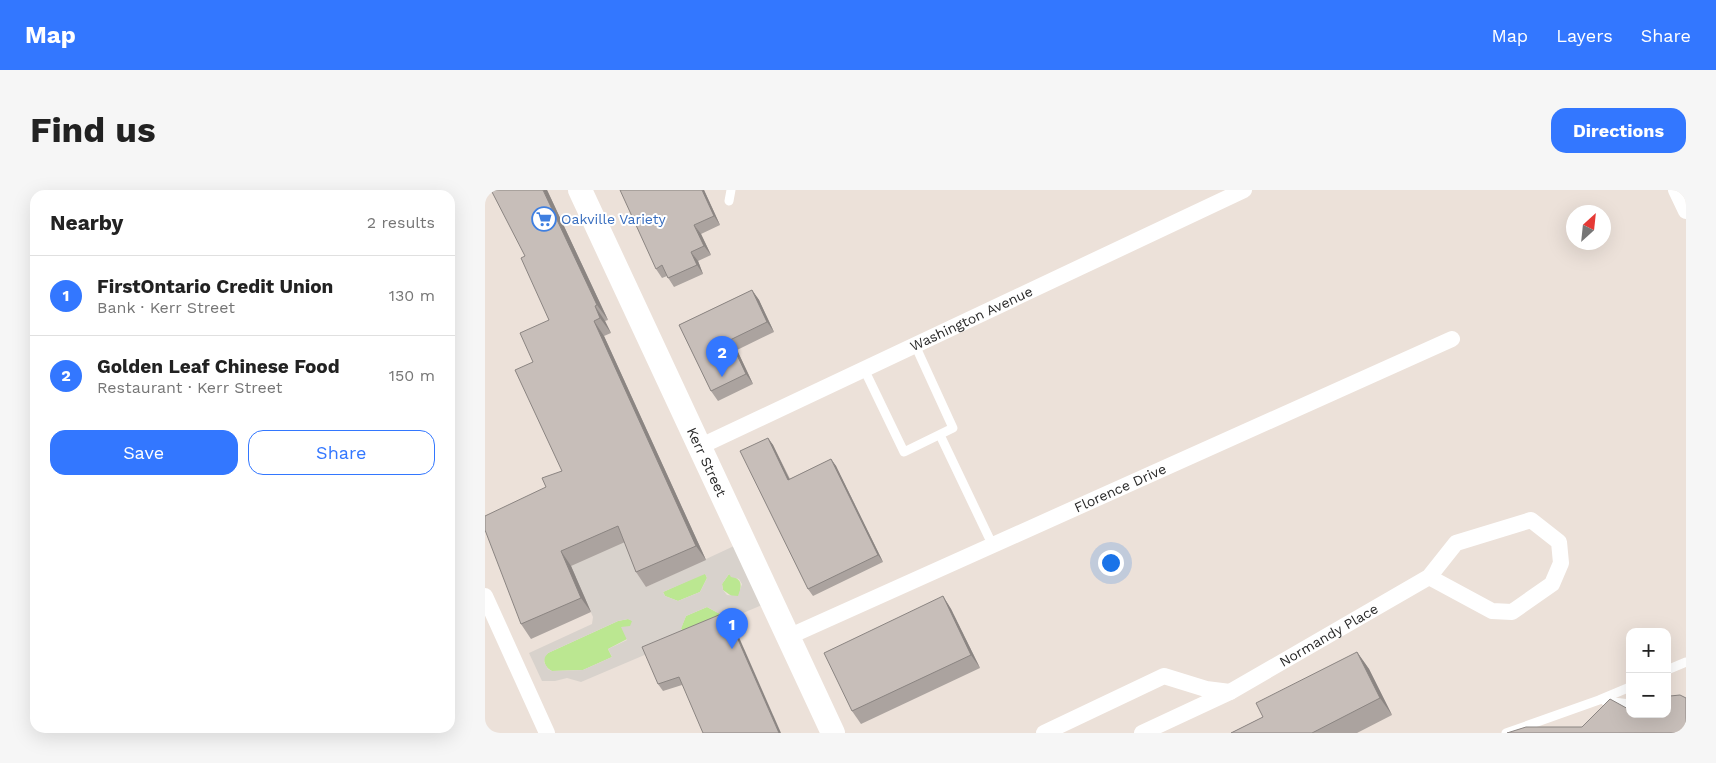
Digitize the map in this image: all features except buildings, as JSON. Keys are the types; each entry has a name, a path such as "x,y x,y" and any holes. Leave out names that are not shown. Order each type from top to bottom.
{"main road":[{"name":"Kerr Street","path":"580,190 833,733"}],"street":[{"name":"Washington Avenue","path":"699,447 1244,190"},
{"path":"1677,190 1686,211"},
{"name":"Florence Drive","path":"788,638 1452,339"},
{"name":"Normandy Place","path":"1142,733 1230,692 1429,577 1457,543 1531,520 1559,542 1561,562 1553,584 1512,612 1492,611 1429,577"},
{"path":"485,596 547,733"},
{"path":"1043,733 1164,676 1206,688 1230,692"}],"lane":[{"path":"729,201 731,190"},
{"path":"864,369 904,452 953,428 915,345"},
{"path":"940,435 993,546"},
{"path":"1671,668 1686,662"},
{"path":"1506,733 1626,689"},
{"path":"1599,700 1626,703"}],"green space":[{"path":"705,573 707,578 700,592 678,601 665,596 663,592"},
{"path":"729,574 740,582 739,596 733,597 723,590 722,584"},
{"path":"707,607 720,614 721,617 683,634 681,628 686,616"},
{"path":"628,619 633,621 627,639 608,649 612,657 583,670 552,671 548,669 544,662 544,657 548,653 618,621"}],"shaded area":[{"path":"633,528 646,587 734,546 762,605 581,682 567,678 555,681 542,681 529,653 592,624 593,617 582,592 559,573","holes":["705,574 707,578 700,592 678,601 665,596 663,592","729,574 731,577 739,579 742,584 738,596 727,595 723,590 722,584","707,607 720,614 721,617 683,633 681,629 686,616","628,619 632,621 630,626 621,627 627,640 608,649 612,657 583,670 552,671 548,669 544,662 548,653 618,621"]}],"place":[{"name":"Oakville Variety","path":"544,219"},
{"name":"Golden Leaf Chinese Food","path":"722,377"},
{"name":"FirstOntario Credit Union","path":"732,649"}]}
